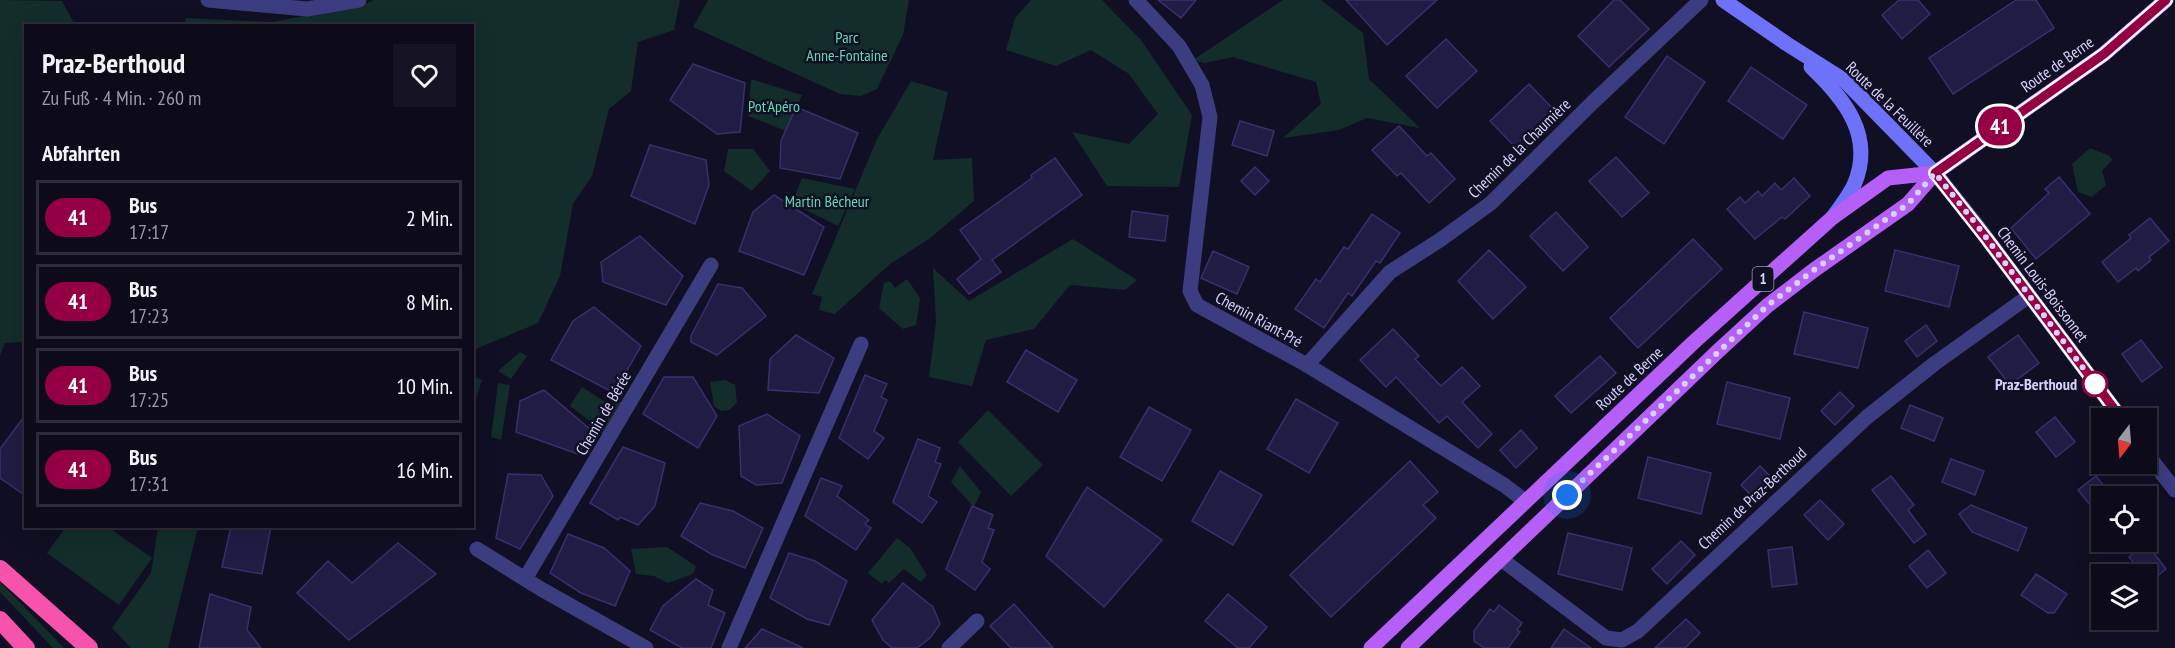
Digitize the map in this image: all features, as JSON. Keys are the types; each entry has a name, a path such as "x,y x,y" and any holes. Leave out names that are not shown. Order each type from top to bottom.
{"highway":[{"path":"0,570 74,648"},
{"path":"0,570 89,648"},
{"path":"0,620 26,648"}],"main road":[{"name":"Route de la Feuillère","path":"1723,0 1844,80 1935,173"},
{"name":"Route de Berne","path":"1408,648 1767,306 1908,204 1935,173 2104,54 2166,0"},
{"name":"Route de la Feuillère","path":"1787,44 1842,100 1860,139 1862,158 1853,186 1832,218"},
{"name":"Route de Berne","path":"1371,648 1703,334 1832,218 1888,178 1935,173"}],"street":[{"path":"208,0 307,9 359,0"},
{"name":"Chemin Riant-Pré","path":"1136,0 1179,46 1202,85 1210,117 1190,291 1197,305 1307,365 1497,480 1525,501"},
{"name":"Chemin de la Chaumière","path":"1307,365 1390,272 1491,203 1701,0"},
{"name":"Chemin Louis-Boissonnet","path":"1935,173 2113,408"},
{"name":"Chemin de Bérée","path":"525,579 711,265"},
{"name":"Chemin de Praz-Berthoud","path":"1501,559 1606,638 1622,640 1638,631 1867,417 1934,364 2029,296"},
{"path":"729,648 861,344"},
{"path":"2157,467 2175,490"},
{"path":"477,549 646,648"},
{"path":"949,648 976,621"}],"green space":[{"path":"0,0 62,1 74,24 24,24 24,342 5,343 0,356"},
{"path":"374,0 680,0 674,30 638,42 631,91 609,109 592,176 573,204 560,276 538,323 474,350 474,24 184,24 186,18 272,22 363,5"},
{"name":"Parc Anne-Fontaine","path":"708,0 909,0 903,35 877,89 861,96 840,94 693,27"},
{"path":"1031,0 1102,0 1141,40 1192,115 1179,187 1107,186 1072,132 1129,144 1158,114 1129,74 1091,50 1056,66 1006,50 1015,18"},
{"path":"1283,0 1321,0 1363,33 1369,79 1420,128 1367,118 1339,130 1283,138 1321,104 1316,82 1233,57 1205,63 1193,60"},
{"name":"Pot'Apéro","path":"751,79 802,95 786,131 748,116"},
{"path":"911,81 948,92 933,160 972,158 974,201 929,239 890,264 835,314 819,310 822,297 812,294 877,139"},
{"path":"2090,148 2110,156 2112,160 2102,171 2106,185 2092,197 2078,192 2072,164"},
{"path":"728,149 753,149 770,171 752,191 724,171"},
{"name":"Martin Bêcheur","path":"802,178 855,189 838,226 792,203"},
{"path":"1073,239 1137,280 1125,290 1070,285 1034,329 986,340 972,386 929,377 936,322 933,268 969,301"},
{"path":"907,279 920,298 916,325 903,329 879,308 884,283 890,281 895,288"},
{"path":"520,352 527,356 511,379 498,371"},
{"path":"474,376 482,380 474,404"},
{"path":"725,380 735,385 737,403 729,410 721,411 714,406 710,382"},
{"path":"498,383 510,385 501,440 491,437"},
{"path":"582,387 607,403 611,397 621,403 603,435 594,429 595,425 570,406"},
{"path":"988,410 1043,465 1011,496 958,442"},
{"path":"960,466 981,492 974,507 951,482"},
{"path":"65,528 109,528 152,558 119,605 47,553"},
{"path":"158,528 198,528 168,648 131,648 112,628 151,573"},
{"path":"897,538 910,548 927,575 921,582 904,569 889,583 885,580 882,584 868,573"},
{"path":"667,547 696,566 693,574 668,583 654,576 636,574 631,549"},
{"path":"0,582 64,648 53,648 0,592"}],"building":[{"path":"1158,0 1196,0 1181,18"},
{"path":"1346,0 1437,0 1387,45"},
{"path":"1614,0 1620,0 1649,29 1609,67 1578,36"},
{"path":"1899,0 1918,0 1930,14 1902,39 1882,15"},
{"path":"2016,0 2036,0 2054,28 1953,94 1929,58"},
{"path":"1446,39 1477,71 1437,108 1406,76"},
{"path":"1667,56 1705,82 1664,144 1625,117"},
{"path":"693,64 745,83 740,132 717,134 670,100"},
{"path":"1751,67 1807,105 1783,139 1728,101"},
{"path":"1529,84 1560,116 1521,153 1490,121"},
{"path":"796,107 858,133 840,179 780,168 781,141"},
{"path":"1240,121 1274,131 1267,156 1232,145"},
{"path":"1399,126 1427,156 1431,153 1455,179 1429,203 1401,173 1397,176 1372,150"},
{"path":"650,145 706,160 709,185 695,224 631,196"},
{"path":"1616,157 1649,193 1622,217 1589,181"},
{"path":"1055,158 1082,195 992,260 1001,272 969,294 957,279 981,259 960,230 1032,178 1031,175"},
{"path":"1255,167 1269,181 1255,195 1241,181"},
{"path":"2059,177 2090,214 2036,259 2011,228 2049,193 2045,189"},
{"path":"1794,178 1810,196 1785,219 1782,217 1755,239 1727,209 1740,197 1745,203 1758,191 1762,196 1775,183 1781,190"},
{"path":"774,195 824,227 804,275 739,251 753,212"},
{"path":"1132,211 1168,216 1165,241 1129,237"},
{"path":"1556,212 1588,247 1563,271 1530,236"},
{"path":"1372,214 1400,233 1380,263 1376,261 1352,296 1348,293 1324,328 1295,309 1316,279 1320,282 1344,247 1348,249"},
{"path":"2150,218 2169,241 2149,257 2151,260 2138,271 2136,268 2118,282 2102,262 2131,238 2129,235"},
{"path":"640,236 683,276 666,305 603,282 601,262"},
{"path":"1693,239 1722,269 1638,348 1610,318"},
{"path":"1489,250 1526,287 1493,319 1458,281"},
{"path":"1895,250 1959,266 1949,307 1885,291"},
{"path":"1213,251 1249,267 1237,294 1201,278"},
{"path":"718,284 742,288 766,316 717,355 691,342 691,336"},
{"path":"594,307 641,346 614,393 551,360 573,321"},
{"path":"1804,312 1868,328 1858,368 1794,354"},
{"path":"1926,325 1937,341 1917,357 1905,341"},
{"path":"1393,329 1419,356 1415,359 1441,386 1462,367 1480,386 1462,402 1492,434 1478,448 1447,416 1439,423 1396,377 1386,387 1360,360"},
{"path":"796,335 834,358 819,393 768,390 770,359"},
{"path":"2018,335 2039,363 2010,385 1988,357"},
{"path":"2141,340 2162,367 2142,382 2122,354"},
{"path":"1026,350 1077,380 1058,412 1007,382"},
{"path":"1600,356 1616,373 1571,413 1555,396"},
{"path":"865,375 887,384 881,397 887,400 874,431 884,438 868,459 839,438"},
{"path":"664,377 693,377 717,416 698,448 643,414"},
{"path":"1727,382 1790,398 1780,439 1717,424"},
{"path":"544,390 592,431 578,454 516,432 520,401"},
{"path":"1840,392 1854,406 1835,425 1821,411"},
{"path":"1296,399 1338,423 1309,473 1267,449"},
{"path":"1910,405 1943,418 1934,441 1901,428"},
{"path":"1149,407 1191,430 1162,481 1120,457"},
{"path":"767,414 800,436 782,483 756,485 741,476 739,426"},
{"path":"24,417 24,495 0,478 0,449"},
{"path":"2055,417 2075,442 2056,457 2036,432"},
{"path":"1521,430 1537,448 1516,468 1500,450"},
{"path":"918,439 940,448 935,462 941,464 928,496 937,502 922,523 893,502"},
{"path":"623,447 665,463 655,506 638,525 620,517 618,520 590,503"},
{"path":"1648,457 1711,473 1701,514 1638,498"},
{"path":"1951,459 1984,471 1975,495 1942,482"},
{"path":"1410,461 1438,492 1423,505 1436,518 1331,617 1290,575"},
{"path":"1760,466 1774,480 1755,499 1741,485"},
{"path":"1220,471 1262,495 1233,545 1192,521"},
{"path":"508,474 541,475 553,496 520,549 496,538"},
{"path":"1891,476 1914,505 1908,510 1926,534 1914,543 1872,490"},
{"path":"2096,476 2104,486 2091,486 2091,506 2078,490"},
{"path":"821,478 842,486 837,496 869,520 865,524 871,528 856,550 805,516"},
{"path":"1087,487 1162,540 1104,607 1046,556"},
{"path":"1820,500 1844,524 1828,540 1804,515"},
{"path":"700,503 733,511 763,528 745,568 711,554 681,536"},
{"path":"1971,505 2027,528 2018,551 1972,532 1959,514"},
{"path":"972,506 993,515 988,528 994,530 982,562 990,569 975,590 946,569"},
{"path":"231,528 271,528 262,574 222,567"},
{"path":"1568,533 1632,548 1622,590 1558,574"},
{"path":"568,534 604,548 630,571 615,606 581,593 550,573"},
{"path":"1681,541 1695,555 1667,584 1652,569"},
{"path":"398,543 436,574 349,640 297,593 328,561 352,583"},
{"path":"1792,547 1797,584 1772,587 1768,550"},
{"path":"1928,550 1946,573 1927,588 1909,566"},
{"path":"2135,552 2153,552 2166,569 2157,576 2157,564 2135,564 2129,557"},
{"path":"789,553 815,561 847,581 829,625 807,619 770,598"},
{"path":"2036,574 2067,594 2054,613 2048,613 2021,595"},
{"path":"696,579 713,590 708,605 725,613 711,648 682,648 650,630 663,606"},
{"path":"903,583 933,607 940,624 930,638 917,648 892,648 883,640 872,620"},
{"path":"210,594 251,607 247,630 261,648 199,648"},
{"path":"1228,594 1267,627 1249,648 1238,648 1205,621"},
{"path":"1014,604 1053,648 1011,648 990,626"},
{"path":"1499,605 1522,623 1517,630 1520,632 1508,648 1484,648 1474,641 1474,631 1490,609 1494,612"},
{"path":"1686,619 1700,633 1685,648 1655,648"},
{"path":"762,629 803,648 745,648"},
{"path":"1564,629 1591,648 1551,648"}],"bus line":[{"name":"41","path":"2114,408 1935,173 2104,54 2166,0"}],"place":[{"name":"Praz-Berthoud","path":"2095,384"}],"route":[{"path":"1567,495 1767,306 1908,204 1935,173 1976,224 2095,384"}]}
